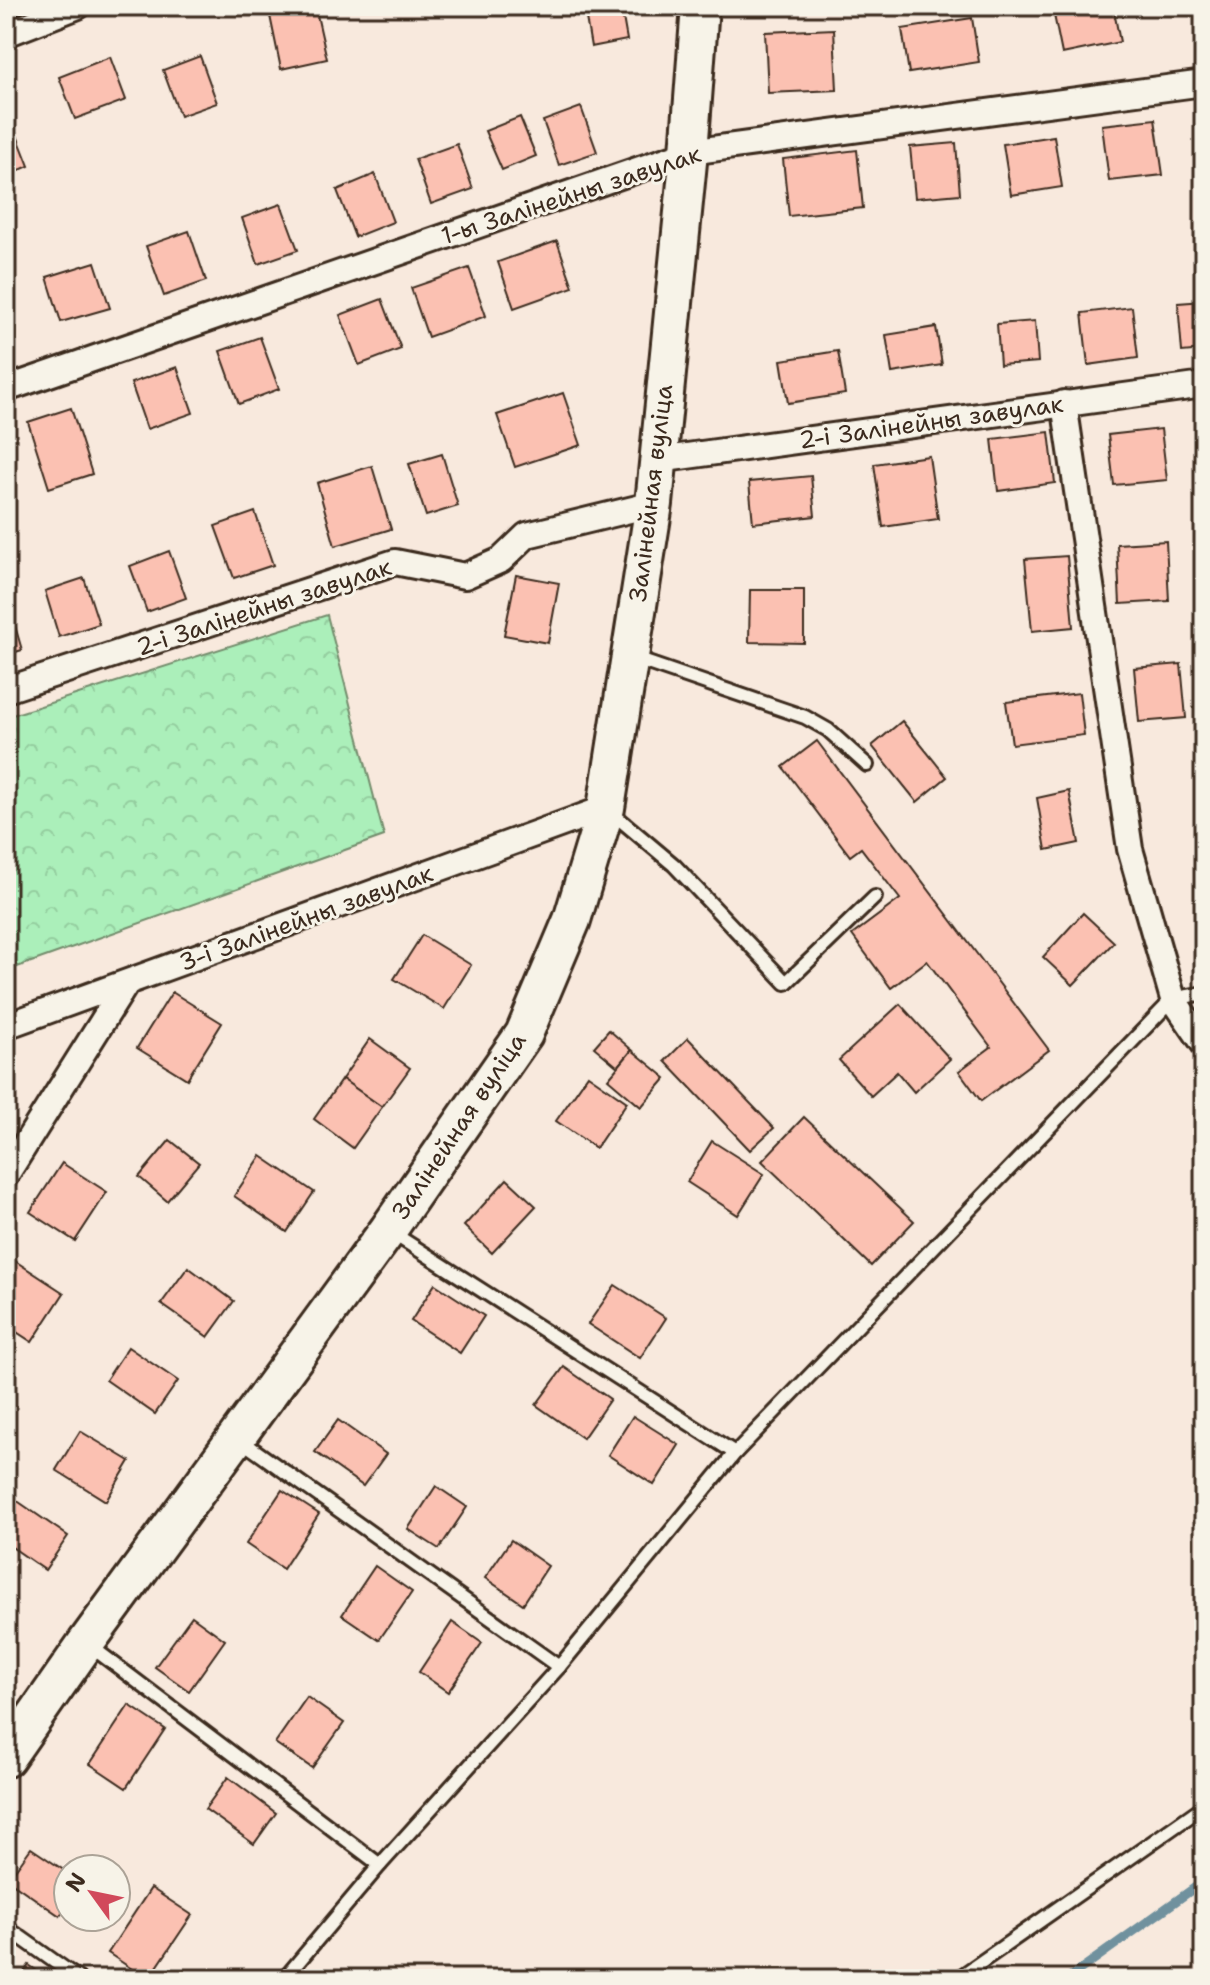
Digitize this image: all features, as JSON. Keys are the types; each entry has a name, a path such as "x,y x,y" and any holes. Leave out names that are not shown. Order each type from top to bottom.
{"street":[{"path":"6,34 78,6"},
{"name":"Залінейная вуліца","path":"6,1758 86,1643 388,1230 524,1034 572,920 606,808 654,504 689,152 700,6"},
{"name":"1-ы Залінейны завулак","path":"6,389 689,152 1204,83"},
{"name":"2-і Залінейны завулак","path":"658,460 1204,385"},
{"path":"1064,403 1130,849 1173,999 1204,1044"},
{"name":"2-і Залінейны завулак","path":"6,690 395,562 465,576 501,560 527,535 654,504"},
{"name":"3-і Залінейны завулак","path":"6,1026 606,808"},
{"path":"6,1175 126,984"}],"lane":[{"path":"630,657 805,717 828,730 867,765"},
{"path":"606,808 674,865 786,983 875,897"},
{"path":"284,1979 380,1865 559,1667 735,1453 1173,999 1204,993"},
{"path":"388,1230 735,1453"},
{"path":"236,1437 559,1667"},
{"path":"86,1643 380,1865"},
{"path":"957,1979 1204,1806"},
{"path":"6,1927 79,1979"}],"green space":[{"path":"327,615 384,836 6,971 6,717"}],"building":[{"path":"268,6 315,6 327,59 281,69"},
{"path":"584,6 621,6 627,40 591,47"},
{"path":"1075,6 1113,6 1120,42 1062,54 1053,10"},
{"path":"972,18 979,62 909,73 902,29"},
{"path":"834,29 837,90 768,93 765,32"},
{"path":"200,56 217,103 180,116 163,70"},
{"path":"110,57 126,100 75,119 59,77"},
{"path":"581,107 597,152 559,165 543,121"},
{"path":"520,117 536,156 502,170 485,131"},
{"path":"1155,119 1163,175 1109,181 1102,125"},
{"path":"11,120 29,166 6,176 6,122"},
{"path":"1054,136 1062,187 1011,195 1003,144"},
{"path":"956,143 960,194 915,198 910,147"},
{"path":"457,144 473,189 431,204 415,159"},
{"path":"857,150 863,208 789,216 783,159"},
{"path":"375,174 393,222 355,237 337,190"},
{"path":"281,204 298,250 258,264 242,218"},
{"path":"189,231 206,281 164,296 146,246"},
{"path":"557,241 573,287 514,308 498,262"},
{"path":"95,262 110,308 61,322 47,277"},
{"path":"469,268 486,316 428,337 411,288"},
{"path":"382,299 401,349 359,365 340,315"},
{"path":"1204,301 1204,350 1182,352 1178,303"},
{"path":"1132,307 1138,358 1088,365 1082,313"},
{"path":"1035,321 1038,362 1000,365 997,324"},
{"path":"936,327 942,365 892,373 886,335"},
{"path":"260,337 279,389 239,404 220,351"},
{"path":"838,351 845,394 788,403 781,360"},
{"path":"177,367 193,413 147,429 131,383"},
{"path":"563,393 581,445 515,467 497,415"},
{"path":"71,408 92,474 49,488 28,422"},
{"path":"1161,429 1167,480 1114,485 1108,435"},
{"path":"1049,432 1055,483 998,491 992,439"},
{"path":"442,454 458,506 426,516 409,464"},
{"path":"929,456 938,519 883,527 874,464"},
{"path":"372,466 391,529 335,546 317,483"},
{"path":"811,476 815,516 753,523 749,482"},
{"path":"255,512 273,565 234,578 215,526"},
{"path":"1166,541 1169,601 1120,604 1117,544"},
{"path":"169,551 186,598 147,612 130,566"},
{"path":"1067,556 1073,627 1032,631 1025,559"},
{"path":"516,575 559,583 548,643 504,635"},
{"path":"84,578 99,624 59,637 45,591"},
{"path":"750,590 804,590 804,643 749,642"},
{"path":"6,595 22,650 6,655"},
{"path":"1181,664 1186,718 1139,722 1134,668"},
{"path":"1079,693 1084,735 1012,744 1006,702"},
{"path":"902,721 947,777 917,802 872,746"},
{"path":"817,741 1049,1050 981,1101 959,1071 991,1047 927,961 891,988 852,935 900,899 861,848 850,856 783,767"},
{"path":"1069,791 1079,843 1046,850 1037,798"},
{"path":"1083,913 1114,942 1073,985 1043,957"},
{"path":"422,935 471,965 444,1009 394,979"},
{"path":"172,992 222,1023 187,1079 137,1048"},
{"path":"900,1004 950,1059 914,1092 897,1072 871,1096 839,1060"},
{"path":"609,1030 632,1050 618,1067 594,1047"},
{"path":"688,1038 774,1128 750,1150 665,1061"},
{"path":"370,1039 410,1068 382,1107 342,1079"},
{"path":"632,1050 666,1078 641,1107 608,1079"},
{"path":"588,1075 627,1102 596,1148 556,1121"},
{"path":"342,1079 382,1107 353,1148 314,1119"},
{"path":"804,1117 914,1221 871,1266 762,1161"},
{"path":"170,1140 199,1163 167,1201 139,1177"},
{"path":"712,1141 764,1174 738,1215 687,1182"},
{"path":"261,1156 314,1192 287,1232 234,1196"},
{"path":"62,1163 107,1192 75,1241 30,1212"},
{"path":"507,1179 536,1206 492,1253 464,1226"},
{"path":"9,1257 64,1293 32,1342 6,1325 6,1262"},
{"path":"188,1267 234,1301 208,1337 161,1304"},
{"path":"435,1284 484,1316 460,1353 411,1321"},
{"path":"615,1285 666,1318 640,1358 588,1324"},
{"path":"128,1347 178,1381 155,1414 106,1380"},
{"path":"564,1367 610,1399 583,1438 536,1405"},
{"path":"633,1416 679,1445 654,1485 608,1455"},
{"path":"338,1420 386,1454 363,1486 315,1452"},
{"path":"80,1431 130,1461 106,1501 56,1470"},
{"path":"436,1486 467,1507 439,1549 408,1529"},
{"path":"282,1490 319,1514 283,1569 246,1544"},
{"path":"16,1500 68,1536 45,1570 6,1543 6,1515"},
{"path":"511,1540 548,1566 523,1604 485,1578"},
{"path":"375,1566 412,1592 379,1640 342,1615"},
{"path":"192,1616 225,1640 189,1691 155,1667"},
{"path":"452,1622 482,1643 448,1692 419,1672"},
{"path":"307,1697 344,1723 312,1768 275,1743"},
{"path":"129,1705 165,1729 126,1788 90,1764"},
{"path":"228,1777 276,1813 254,1844 205,1809"},
{"path":"31,1848 52,1862 52,1910 8,1880"},
{"path":"151,1888 192,1915 149,1979 108,1953 121,1933 132,1933 132,1917"},
{"path":"29,1965 48,1979 19,1979"}],"waterway":[{"path":"1067,1979 1204,1881"}]}
